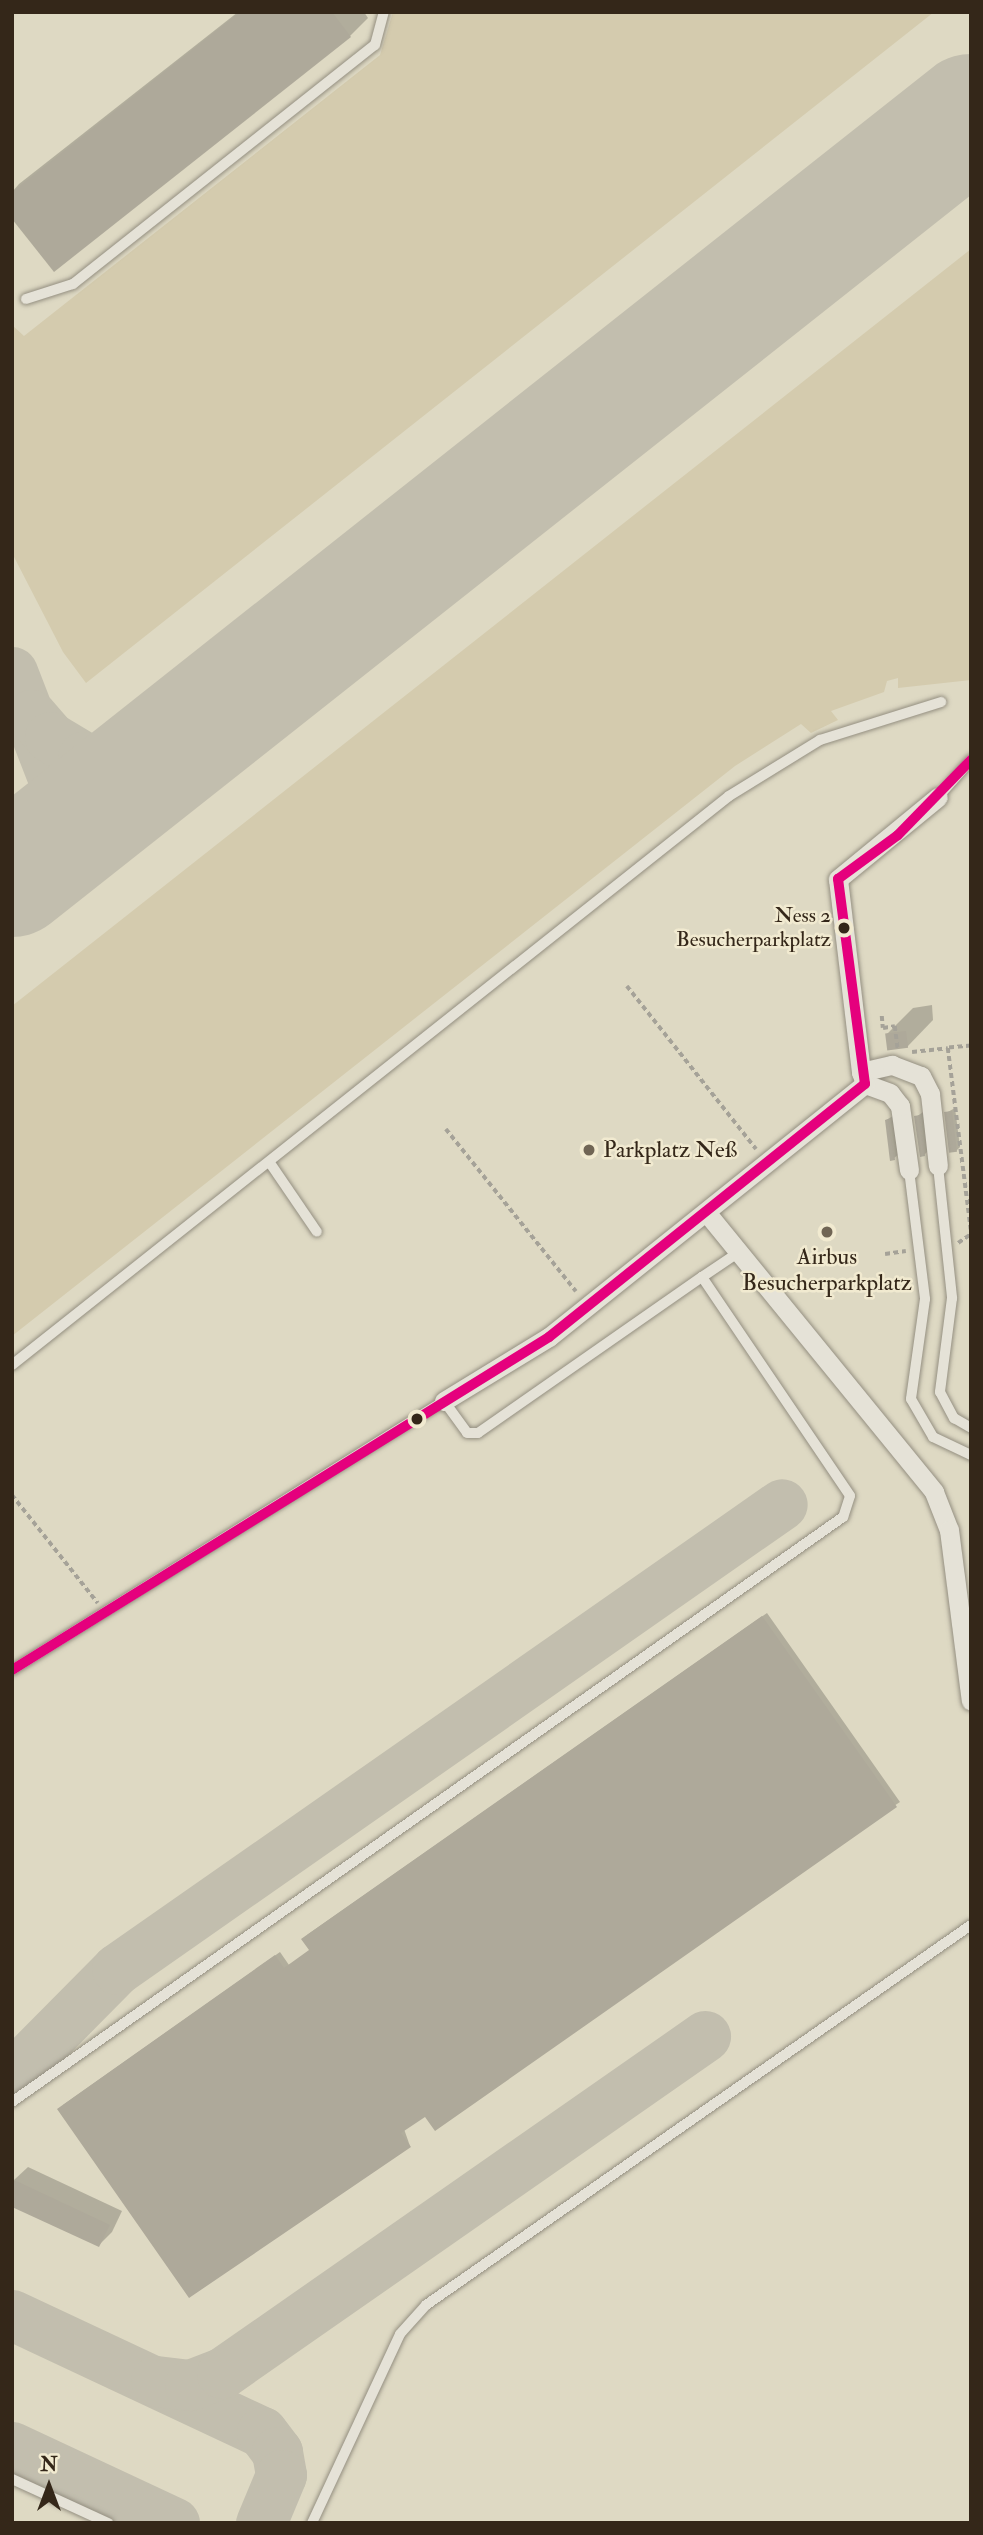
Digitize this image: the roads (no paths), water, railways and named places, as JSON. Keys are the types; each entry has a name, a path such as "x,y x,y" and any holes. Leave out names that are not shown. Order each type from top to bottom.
{"street":[{"path":"863,1078 838,879 938,797"},
{"path":"444,1401 587,1306 768,1163 881,1065 913,1071 930,1094 938,1166"},
{"path":"863,1078 890,1093 900,1105 909,1170"},
{"path":"705,1212 942,1507 971,1701"}],"lane":[{"path":"26,299 72,284 364,54 379,37 384,12"},
{"path":"12,1365 270,1163 729,796 820,740 941,702"},
{"path":"938,797 971,760"},
{"path":"270,1163 317,1232"},
{"path":"938,1166 952,1298 940,1392 954,1418 971,1428"},
{"path":"909,1170 925,1299 911,1399 933,1437 971,1455"},
{"path":"12,1670 444,1401 466,1432 475,1434 739,1252"},
{"path":"12,2102 848,1513 848,1491 702,1277"},
{"path":"312,2523 400,2334 426,2305 971,1925"},
{"path":"12,2479 108,2523"}],"place":[{"name":"Ness 2 Besucherparkplatz","path":"844,928"},
{"name":"Parkplatz Neß","path":"589,1150"},
{"name":"Airbus Besucherparkplatz","path":"827,1232"}]}
